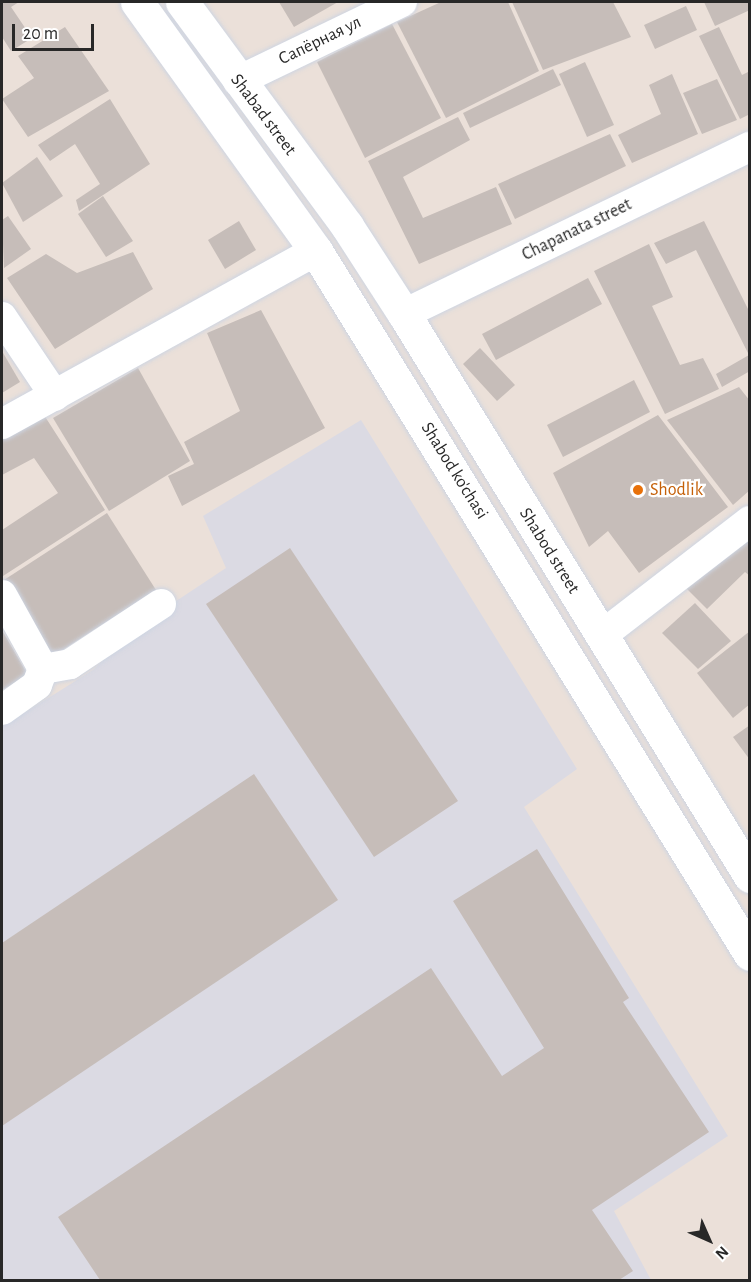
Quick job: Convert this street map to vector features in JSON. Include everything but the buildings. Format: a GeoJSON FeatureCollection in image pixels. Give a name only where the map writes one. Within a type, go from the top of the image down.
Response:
{"type":"FeatureCollection","features":[{"type":"Feature","properties":{"kind":"main road","name":"Shabod ko'chasi"},"geometry":{"type":"LineString","coordinates":[[137,2],[316,251],[750,954]]}},
{"type":"Feature","properties":{"kind":"main road","name":"Shabad street"},"geometry":{"type":"LineString","coordinates":[[182,2],[347,226]]}},
{"type":"Feature","properties":{"kind":"main road","name":"Shabod street"},"geometry":{"type":"LineString","coordinates":[[347,226],[404,314],[750,876]]}},
{"type":"Feature","properties":{"kind":"street","name":"Сапёрная ул"},"geometry":{"type":"LineString","coordinates":[[238,81],[402,2]]}},
{"type":"Feature","properties":{"kind":"street","name":"Chapanata street"},"geometry":{"type":"LineString","coordinates":[[404,314],[750,147]]}},
{"type":"Feature","properties":{"kind":"street"},"geometry":{"type":"LineString","coordinates":[[2,424],[316,251]]}},
{"type":"Feature","properties":{"kind":"street"},"geometry":{"type":"LineString","coordinates":[[2,316],[55,396]]}},
{"type":"Feature","properties":{"kind":"street"},"geometry":{"type":"LineString","coordinates":[[601,636],[750,520]]}},
{"type":"Feature","properties":{"kind":"street"},"geometry":{"type":"LineString","coordinates":[[2,595],[43,669],[37,685],[2,710]]}},
{"type":"Feature","properties":{"kind":"street"},"geometry":{"type":"LineString","coordinates":[[43,669],[70,664],[161,604]]}},
{"type":"Feature","properties":{"kind":"shaded area"},"geometry":{"type":"Polygon","coordinates":[[[361,420],[577,769],[524,807],[728,1136],[614,1211],[651,1280],[2,1280],[2,727],[93,670],[143,623],[226,568],[203,516],[361,420]]]}},
{"type":"Feature","properties":{"kind":"place","name":"Shodlik"},"geometry":{"type":"Point","coordinates":[638,490]}}]}
